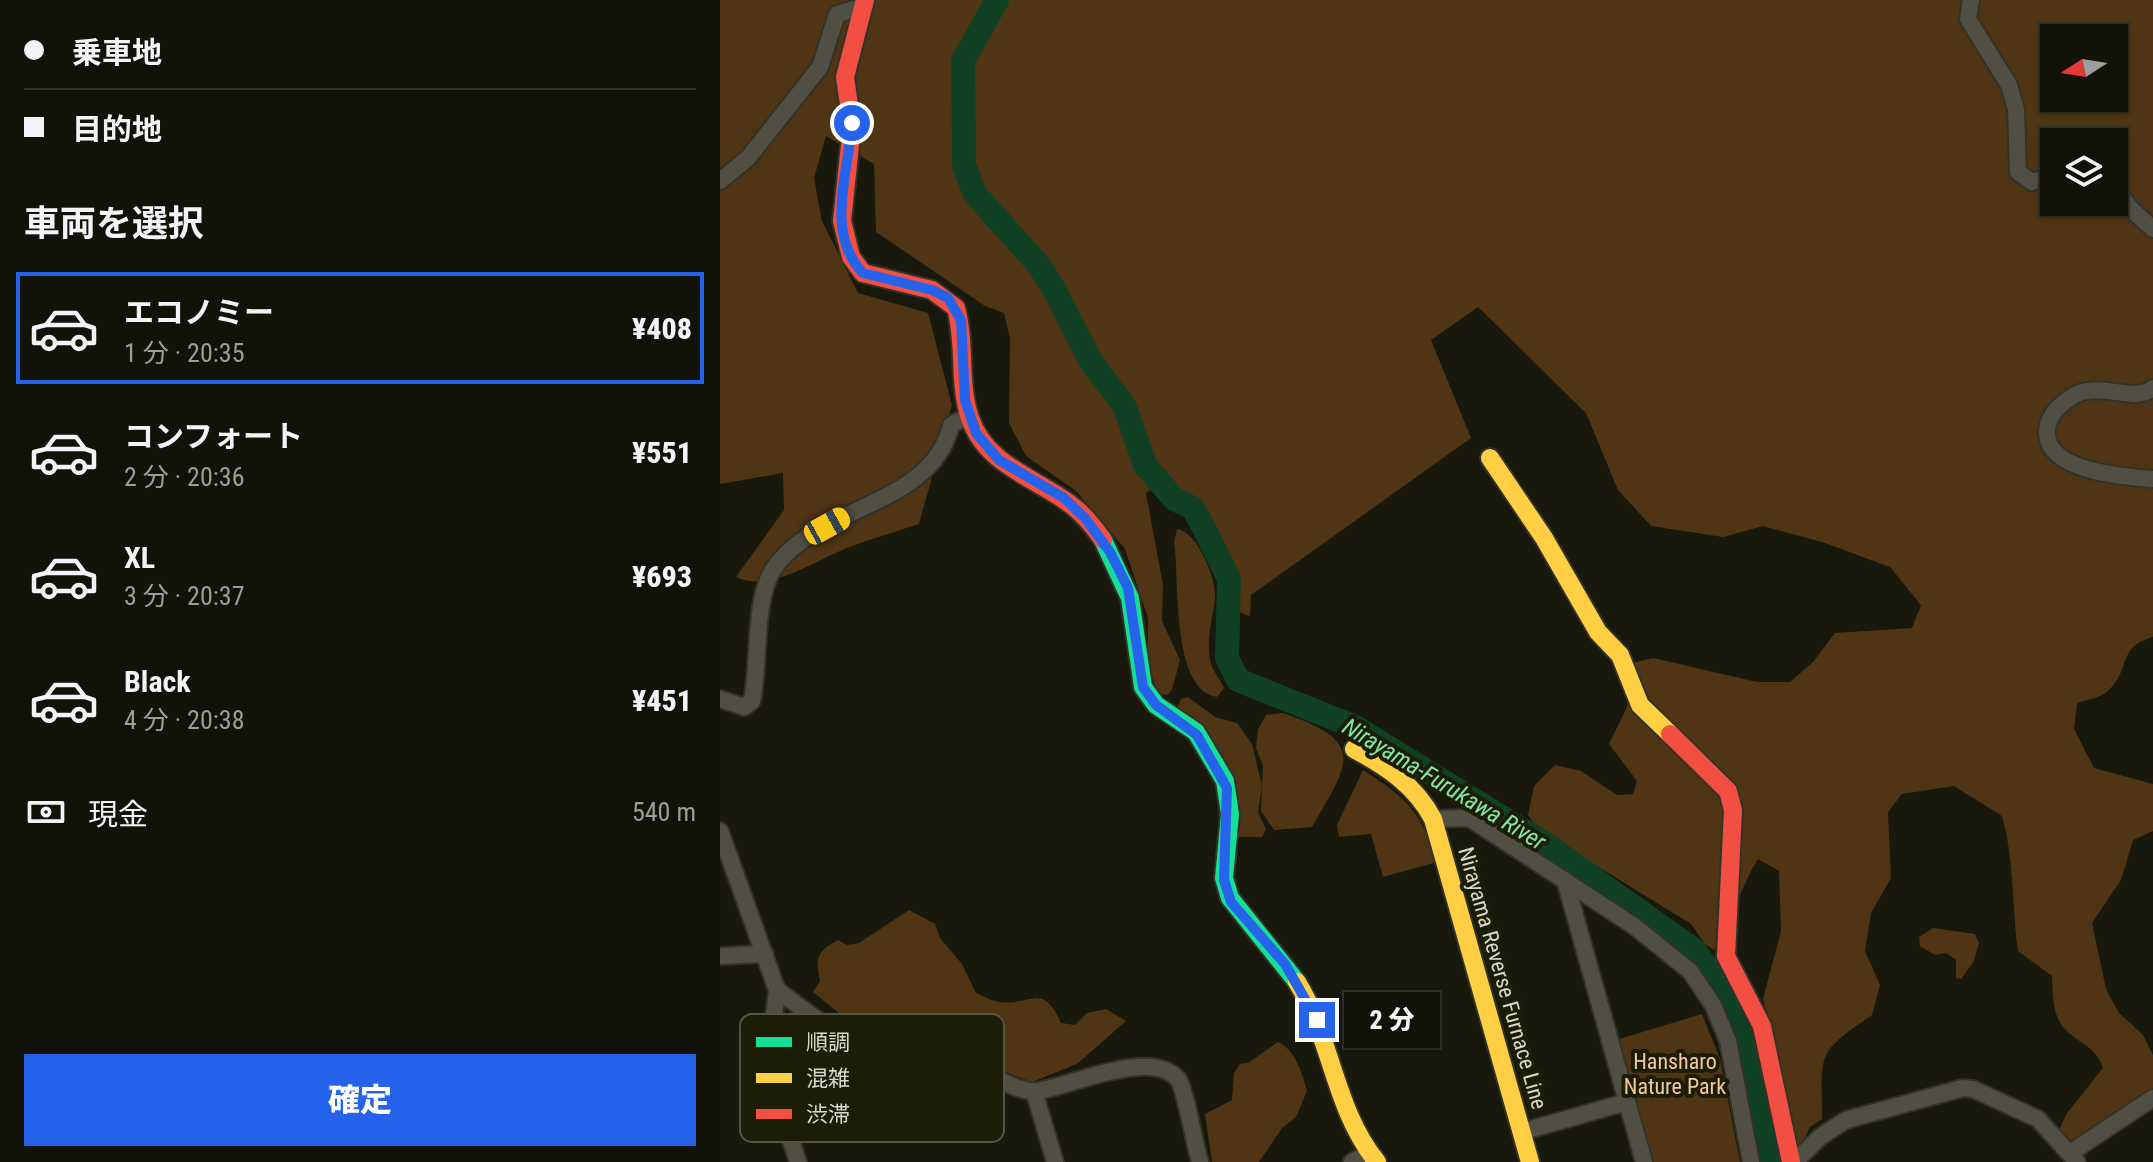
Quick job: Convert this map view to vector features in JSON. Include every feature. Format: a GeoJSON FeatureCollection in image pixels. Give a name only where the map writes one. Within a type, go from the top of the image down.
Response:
{"type":"FeatureCollection","features":[{"type":"Feature","properties":{"kind":"street"},"geometry":{"type":"LineString","coordinates":[[1971,0],[1968,19],[2009,85],[2016,109],[2018,172],[2032,182],[2040,179]]}},
{"type":"Feature","properties":{"kind":"street"},"geometry":{"type":"LineString","coordinates":[[720,181],[748,158],[820,67],[837,14],[865,3]]}},
{"type":"Feature","properties":{"kind":"street"},"geometry":{"type":"LineString","coordinates":[[865,3],[846,75],[852,123],[842,189],[847,250],[863,273],[932,290],[956,308],[963,339],[968,416],[985,446],[999,460],[1064,498],[1085,518],[1120,569],[1132,608],[1143,687],[1156,705],[1197,735],[1227,788],[1224,880],[1228,895],[1270,944],[1302,991],[1323,1035],[1347,1116],[1373,1158],[1352,1162]]}},
{"type":"Feature","properties":{"kind":"street"},"geometry":{"type":"LineString","coordinates":[[2128,205],[2153,229]]}},
{"type":"Feature","properties":{"kind":"street"},"geometry":{"type":"LineString","coordinates":[[2153,388],[2138,395],[2097,388],[2077,394],[2054,413],[2047,431],[2050,448],[2058,456],[2099,472],[2153,479]]}},
{"type":"Feature","properties":{"kind":"street"},"geometry":{"type":"LineString","coordinates":[[720,699],[744,707],[752,701],[764,593],[773,570],[781,560],[827,526],[916,478],[933,464],[946,445],[951,425],[968,416]]}},
{"type":"Feature","properties":{"kind":"street"},"geometry":{"type":"LineString","coordinates":[[1490,458],[1544,538],[1591,621],[1620,655],[1640,705],[1728,791],[1733,810],[1726,956],[1762,1026],[1793,1162],[1820,1137],[1846,1120],[1963,1088],[1973,1089],[2038,1119],[2074,1158],[2153,1098]]}},
{"type":"Feature","properties":{"kind":"street","name":"Nirayama Reverse Furnace Line"},"geometry":{"type":"LineString","coordinates":[[1354,749],[1380,763],[1420,794],[1433,819],[1530,1162]]}},
{"type":"Feature","properties":{"kind":"street"},"geometry":{"type":"LineString","coordinates":[[1433,819],[1469,818],[1656,943],[1702,985],[1728,1041],[1751,1162]]}},
{"type":"Feature","properties":{"kind":"street"},"geometry":{"type":"LineString","coordinates":[[720,831],[777,990],[774,1014]]}},
{"type":"Feature","properties":{"kind":"street"},"geometry":{"type":"LineString","coordinates":[[1565,880],[1644,1162]]}},
{"type":"Feature","properties":{"kind":"street"},"geometry":{"type":"LineString","coordinates":[[720,956],[765,954]]}},
{"type":"Feature","properties":{"kind":"street"},"geometry":{"type":"LineString","coordinates":[[777,990],[809,1014]]}},
{"type":"Feature","properties":{"kind":"street"},"geometry":{"type":"LineString","coordinates":[[1004,1080],[1034,1091],[1110,1071],[1141,1068],[1170,1073],[1181,1084],[1200,1162]]}},
{"type":"Feature","properties":{"kind":"street"},"geometry":{"type":"LineString","coordinates":[[1034,1091],[1055,1162]]}},
{"type":"Feature","properties":{"kind":"street"},"geometry":{"type":"LineString","coordinates":[[1521,1132],[1627,1102]]}},
{"type":"Feature","properties":{"kind":"street"},"geometry":{"type":"LineString","coordinates":[[791,1142],[798,1162]]}},
{"type":"Feature","properties":{"kind":"green space"},"geometry":{"type":"Polygon","coordinates":[[[720,0],[2153,0],[2153,637],[2134,647],[2120,676],[2107,692],[2077,703],[2074,729],[2094,768],[2153,784],[2153,831],[2133,840],[2121,880],[2092,923],[2106,989],[2119,1013],[2143,1035],[2153,1055],[2153,1090],[2076,1145],[2066,1141],[2059,1130],[2067,1113],[2103,1068],[2096,1055],[2059,1021],[2052,976],[2018,951],[2011,865],[2002,816],[1954,786],[1902,794],[1888,812],[1891,878],[1871,913],[1865,951],[1880,985],[1872,1015],[1840,1038],[1826,1056],[1822,1080],[1822,1119],[1810,1127],[1799,1151],[1763,999],[1781,931],[1779,871],[1758,859],[1714,950],[1705,944],[1691,924],[1537,829],[1528,815],[1534,786],[1555,765],[1581,771],[1617,795],[1633,794],[1637,781],[1609,744],[1627,707],[1632,663],[1653,658],[1757,682],[1790,682],[1813,662],[1835,633],[1912,628],[1921,605],[1890,567],[1825,543],[1763,526],[1723,537],[1651,526],[1618,490],[1586,413],[1478,307],[1431,340],[1471,438],[1251,595],[1250,616],[1239,612],[1234,573],[1199,505],[1164,479],[1146,493],[1163,585],[1162,621],[1180,660],[1172,690],[1167,695],[1157,693],[1148,660],[1148,618],[1125,549],[1076,491],[1026,456],[1009,423],[1010,339],[1004,313],[985,306],[876,232],[874,164],[826,136],[814,178],[822,221],[858,293],[928,313],[952,405],[919,524],[847,548],[777,578],[749,581],[736,577],[784,510],[783,473],[720,484],[720,0]]]}},
{"type":"Feature","properties":{"kind":"green space"},"geometry":{"type":"Polygon","coordinates":[[[1177,529],[1185,532],[1199,547],[1215,589],[1209,652],[1212,668],[1224,688],[1217,697],[1202,690],[1191,675],[1184,654],[1174,542],[1177,529]]]}},
{"type":"Feature","properties":{"kind":"green space"},"geometry":{"type":"Polygon","coordinates":[[[1188,697],[1215,717],[1237,723],[1252,744],[1262,786],[1258,812],[1266,829],[1262,837],[1237,837],[1233,820],[1177,707],[1181,699],[1188,697]]]}},
{"type":"Feature","properties":{"kind":"green space"},"geometry":{"type":"Polygon","coordinates":[[[1283,713],[1329,734],[1339,745],[1343,757],[1335,786],[1312,827],[1274,830],[1261,811],[1263,766],[1256,748],[1258,729],[1266,715],[1283,713]]]}},
{"type":"Feature","properties":{"kind":"green space"},"geometry":{"type":"Polygon","coordinates":[[[1363,770],[1391,789],[1410,808],[1425,831],[1437,862],[1383,877],[1371,834],[1339,837],[1337,825],[1363,770]]]}},
{"type":"Feature","properties":{"kind":"green space"},"geometry":{"type":"Polygon","coordinates":[[[909,910],[935,924],[940,938],[962,964],[976,993],[999,1002],[1042,999],[1054,1010],[1061,1023],[1075,1025],[1087,1013],[1106,1009],[1126,1021],[1077,1064],[1032,1082],[1004,1072],[1004,1014],[840,1014],[813,992],[820,981],[819,956],[838,940],[847,945],[859,943],[909,910]]]}},
{"type":"Feature","properties":{"kind":"green space"},"geometry":{"type":"Polygon","coordinates":[[[1933,928],[1975,934],[1979,943],[1974,961],[1961,979],[1956,978],[1956,960],[1946,953],[1935,955],[1920,946],[1919,937],[1933,928]]]}},
{"type":"Feature","properties":{"kind":"green space","name":"Hansharo Nature Park"},"geometry":{"type":"Polygon","coordinates":[[[1702,1014],[1720,1059],[1740,1162],[1651,1162],[1616,1040],[1702,1014]]]}},
{"type":"Feature","properties":{"kind":"green space"},"geometry":{"type":"Polygon","coordinates":[[[1278,1042],[1294,1056],[1307,1091],[1296,1117],[1282,1128],[1259,1162],[1212,1162],[1205,1114],[1232,1100],[1234,1073],[1240,1064],[1248,1063],[1278,1042]]]}},
{"type":"Feature","properties":{"kind":"waterway","name":"Nirayama-Furukawa River"},"geometry":{"type":"LineString","coordinates":[[997,0],[963,61],[964,165],[975,194],[1037,263],[1052,285],[1090,360],[1125,407],[1145,465],[1174,499],[1193,508],[1206,532],[1229,579],[1227,658],[1238,680],[1355,727],[1547,845],[1694,950],[1727,994],[1746,1039],[1769,1162]]}},
{"type":"Feature","properties":{"kind":"traffic: fast"},"geometry":{"type":"LineString","coordinates":[[1103,540],[1130,598],[1143,687],[1156,705],[1196,732],[1225,781],[1230,814],[1224,878],[1230,898],[1297,982]]}},
{"type":"Feature","properties":{"kind":"traffic: slow"},"geometry":{"type":"LineString","coordinates":[[1490,458],[1544,538],[1598,632],[1620,655],[1640,705],[1670,734]]}},
{"type":"Feature","properties":{"kind":"traffic: slow"},"geometry":{"type":"LineString","coordinates":[[1354,749],[1399,778],[1418,796],[1433,819],[1530,1162]]}},
{"type":"Feature","properties":{"kind":"traffic: slow"},"geometry":{"type":"LineString","coordinates":[[1297,982],[1309,1004],[1351,1120],[1377,1162]]}},
{"type":"Feature","properties":{"kind":"traffic: jam"},"geometry":{"type":"LineString","coordinates":[[865,0],[845,77],[852,126],[842,221],[851,257],[863,273],[932,290],[956,308],[966,405],[977,434],[999,459],[1075,508],[1103,540]]}},
{"type":"Feature","properties":{"kind":"traffic: jam"},"geometry":{"type":"LineString","coordinates":[[1670,734],[1728,791],[1733,810],[1726,956],[1762,1026],[1791,1162]]}},
{"type":"Feature","properties":{"kind":"route"},"geometry":{"type":"LineString","coordinates":[[852,123],[842,189],[844,234],[854,264],[863,273],[881,280],[919,286],[948,298],[961,320],[965,400],[976,433],[999,460],[1064,498],[1085,518],[1110,552],[1128,588],[1143,687],[1166,714],[1189,726],[1197,735],[1227,788],[1229,816],[1224,880],[1231,902],[1285,964],[1317,1020]]}}]}
